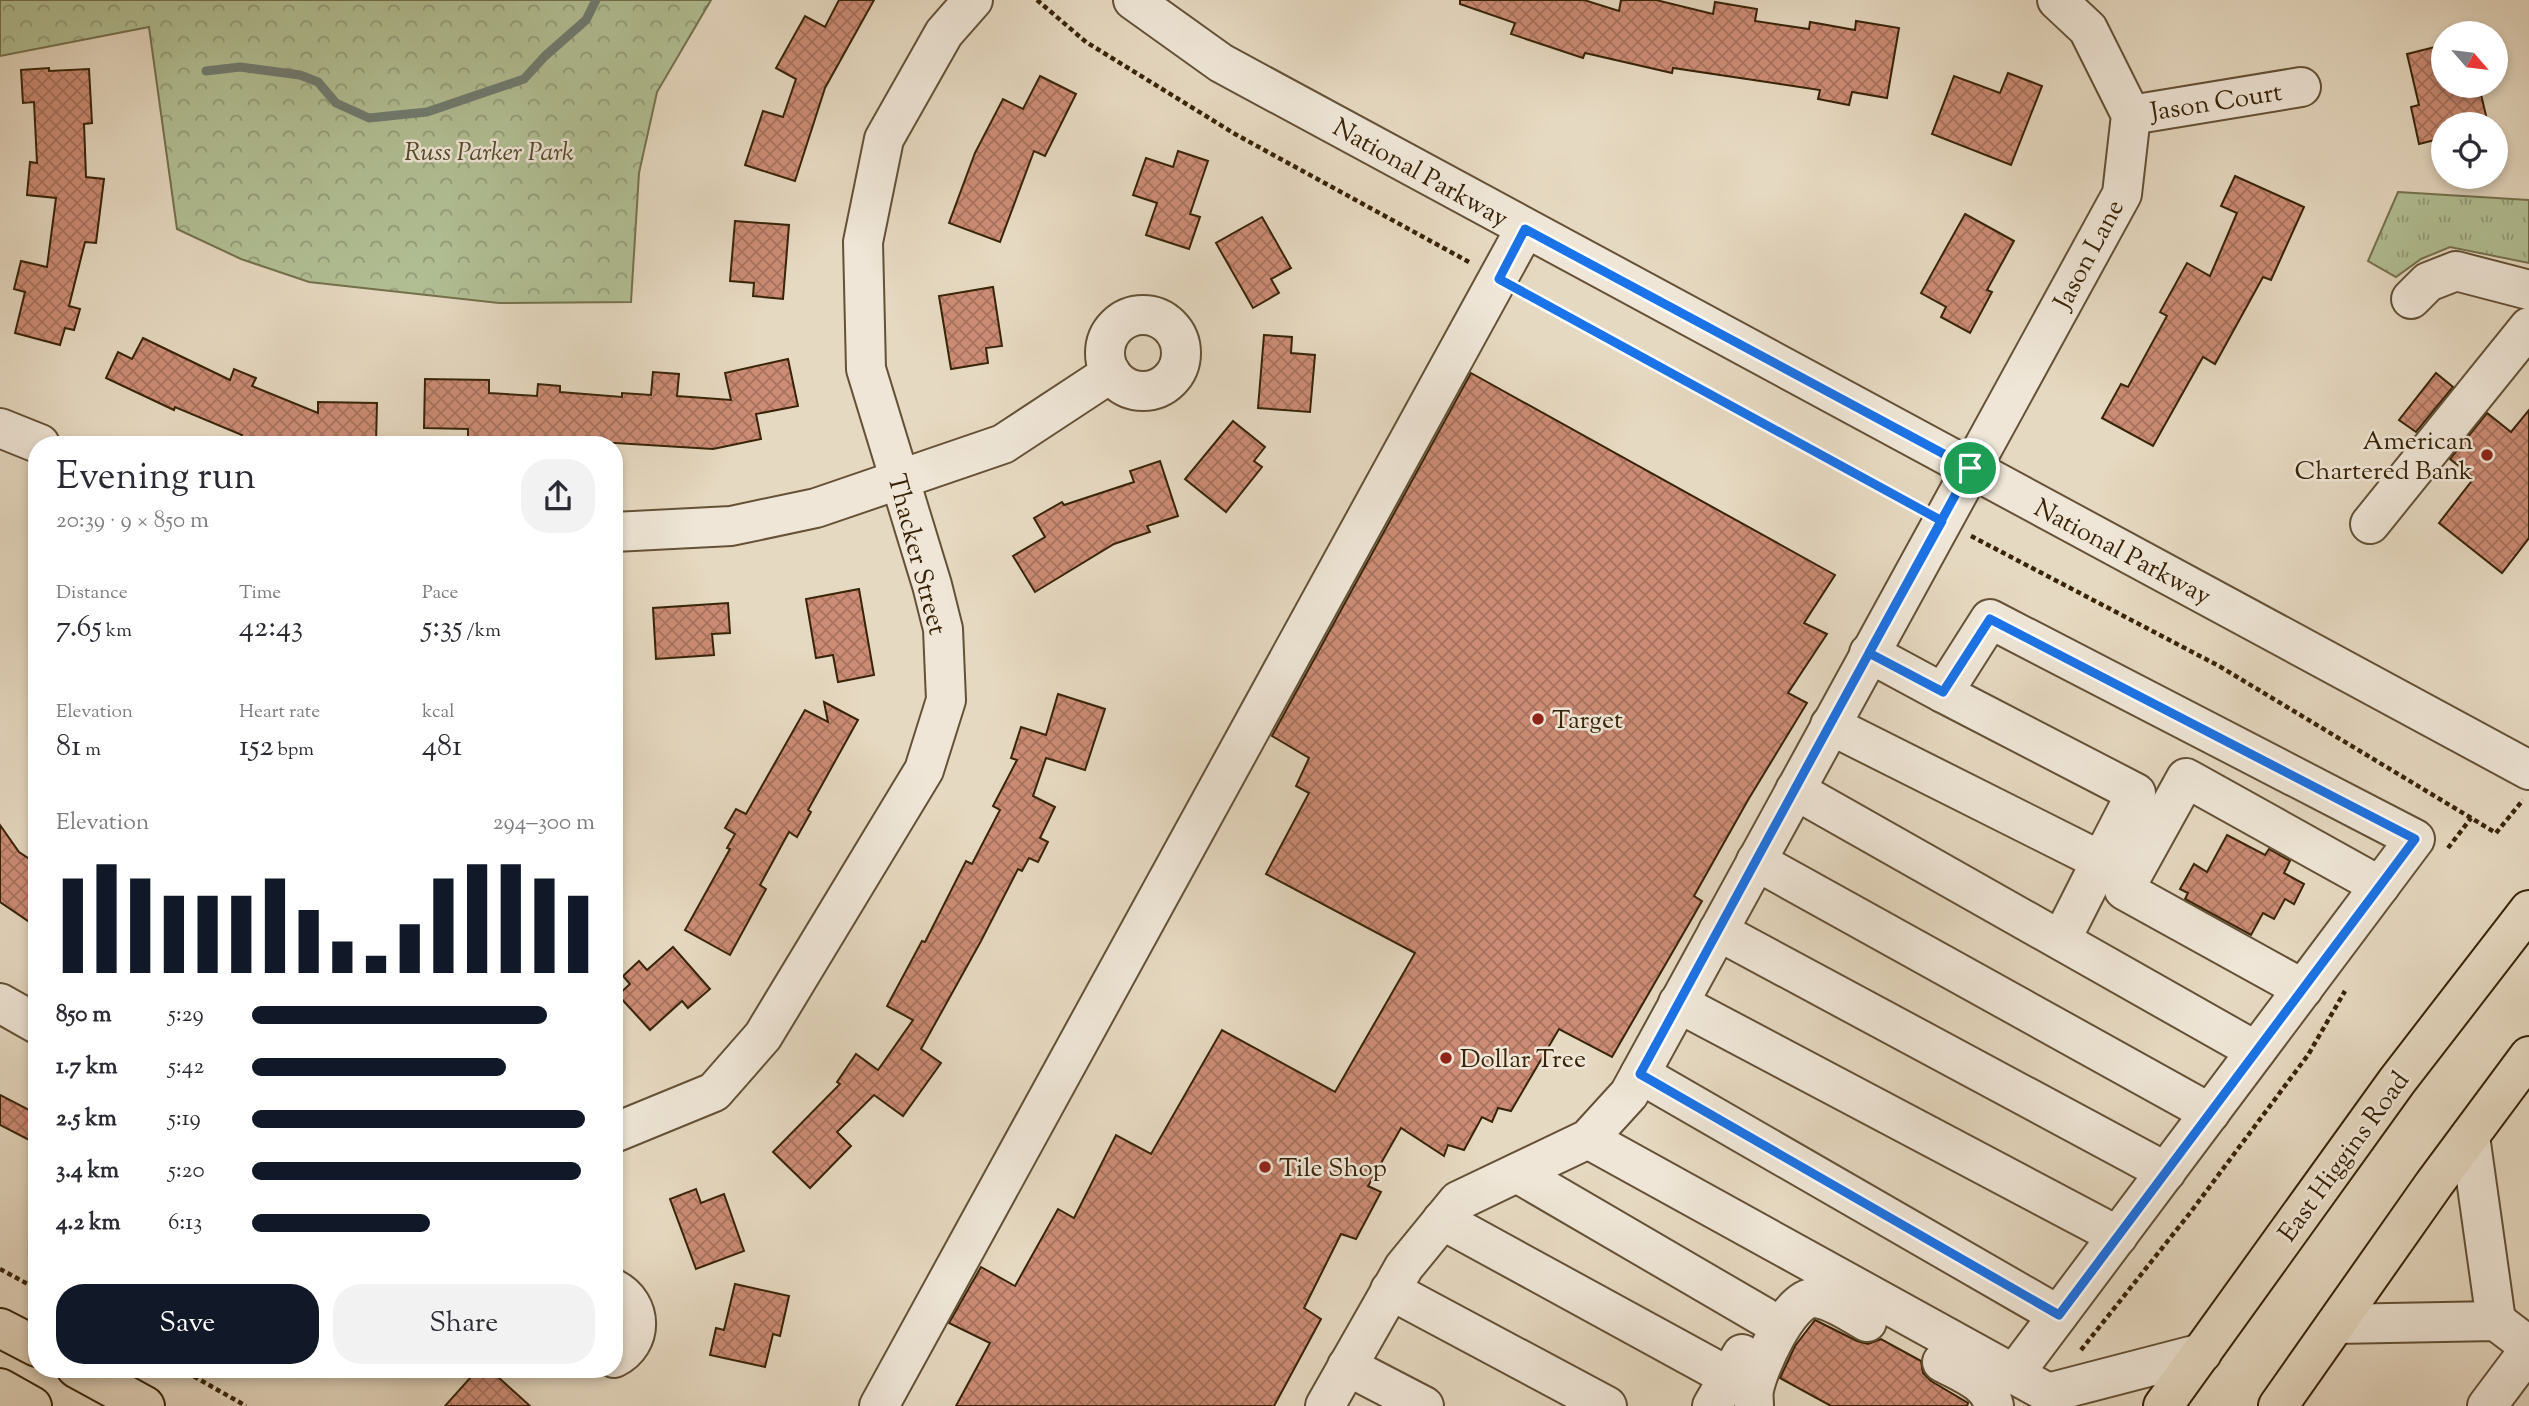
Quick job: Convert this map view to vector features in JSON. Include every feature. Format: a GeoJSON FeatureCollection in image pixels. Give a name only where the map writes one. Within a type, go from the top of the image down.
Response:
{"type":"FeatureCollection","features":[{"type":"Feature","properties":{"kind":"main road","name":"East Higgins Road"},"geometry":{"type":"LineString","coordinates":[[2163,1406],[2397,1080],[2529,910]]}},
{"type":"Feature","properties":{"kind":"main road"},"geometry":{"type":"LineString","coordinates":[[2278,1406],[2529,1056]]}},
{"type":"Feature","properties":{"kind":"main road"},"geometry":{"type":"LineString","coordinates":[[0,1328],[28,1343]]}},
{"type":"Feature","properties":{"kind":"main road"},"geometry":{"type":"LineString","coordinates":[[94,1378],[145,1406]]}},
{"type":"Feature","properties":{"kind":"main road"},"geometry":{"type":"LineString","coordinates":[[0,1388],[32,1406]]}},
{"type":"Feature","properties":{"kind":"street","name":"Thacker Street"},"geometry":{"type":"LineString","coordinates":[[623,1129],[714,1092],[763,1036],[924,770],[946,700],[943,629],[866,369],[863,242],[884,139],[944,33],[973,0]]}},
{"type":"Feature","properties":{"kind":"street","name":"National Parkway"},"geometry":{"type":"LineString","coordinates":[[1133,0],[1221,63],[2529,770]]}},
{"type":"Feature","properties":{"kind":"street"},"geometry":{"type":"LineString","coordinates":[[2057,0],[2088,29],[2131,115]]}},
{"type":"Feature","properties":{"kind":"street","name":"Jason Court"},"geometry":{"type":"LineString","coordinates":[[2131,115],[2301,87]]}},
{"type":"Feature","properties":{"kind":"street","name":"Jason Lane"},"geometry":{"type":"LineString","coordinates":[[1588,1139],[1629,1094],[2122,194],[2131,115]]}},
{"type":"Feature","properties":{"kind":"street"},"geometry":{"type":"LineString","coordinates":[[879,1406],[1525,229]]}},
{"type":"Feature","properties":{"kind":"street"},"geometry":{"type":"LineString","coordinates":[[2411,299],[2428,282],[2456,271],[2529,290]]}},
{"type":"Feature","properties":{"kind":"street"},"geometry":{"type":"LineString","coordinates":[[2370,524],[2529,327]]}},
{"type":"Feature","properties":{"kind":"street"},"geometry":{"type":"LineString","coordinates":[[623,532],[731,526],[816,508],[1003,444],[1111,373]]}},
{"type":"Feature","properties":{"kind":"street"},"geometry":{"type":"LineString","coordinates":[[0,428],[28,439]]}},
{"type":"Feature","properties":{"kind":"street"},"geometry":{"type":"LineString","coordinates":[[1943,692],[1990,619],[2415,839],[2014,1374]]}},
{"type":"Feature","properties":{"kind":"street"},"geometry":{"type":"LineString","coordinates":[[1869,653],[2136,793],[2061,940]]}},
{"type":"Feature","properties":{"kind":"street"},"geometry":{"type":"LineString","coordinates":[[1830,725],[2101,861]]}},
{"type":"Feature","properties":{"kind":"street"},"geometry":{"type":"LineString","coordinates":[[2303,989],[2124,890],[2186,778],[2380,886]]}},
{"type":"Feature","properties":{"kind":"street"},"geometry":{"type":"LineString","coordinates":[[1795,790],[2256,1051]]}},
{"type":"Feature","properties":{"kind":"street"},"geometry":{"type":"LineString","coordinates":[[1756,861],[2210,1113]]}},
{"type":"Feature","properties":{"kind":"street"},"geometry":{"type":"LineString","coordinates":[[1718,931],[2166,1172]]}},
{"type":"Feature","properties":{"kind":"street"},"geometry":{"type":"LineString","coordinates":[[0,1003],[28,1019]]}},
{"type":"Feature","properties":{"kind":"street"},"geometry":{"type":"LineString","coordinates":[[1678,1003],[2118,1236]]}},
{"type":"Feature","properties":{"kind":"street"},"geometry":{"type":"LineString","coordinates":[[1640,1074],[2059,1315]]}},
{"type":"Feature","properties":{"kind":"street"},"geometry":{"type":"LineString","coordinates":[[2470,1136],[2496,1321]]}},
{"type":"Feature","properties":{"kind":"street"},"geometry":{"type":"LineString","coordinates":[[1325,1406],[1404,1267],[1458,1201],[1588,1139],[2014,1374],[2051,1399],[2202,1353]]}},
{"type":"Feature","properties":{"kind":"street"},"geometry":{"type":"LineString","coordinates":[[1517,1173],[1764,1317]]}},
{"type":"Feature","properties":{"kind":"street"},"geometry":{"type":"LineString","coordinates":[[1442,1220],[1721,1392],[1800,1256]]}},
{"type":"Feature","properties":{"kind":"street"},"geometry":{"type":"LineString","coordinates":[[1390,1290],[1606,1406]]}},
{"type":"Feature","properties":{"kind":"street"},"geometry":{"type":"LineString","coordinates":[[623,1295],[635,1310],[637,1323],[635,1336],[623,1352]]}},
{"type":"Feature","properties":{"kind":"street"},"geometry":{"type":"LineString","coordinates":[[1754,1406],[1754,1390],[1759,1375],[1779,1331],[1802,1300],[1812,1298],[1824,1299],[1975,1380],[1987,1390],[1994,1406]]}},
{"type":"Feature","properties":{"kind":"street"},"geometry":{"type":"LineString","coordinates":[[2336,1324],[2496,1321],[2529,1348],[2487,1406]]}},
{"type":"Feature","properties":{"kind":"street"},"geometry":{"type":"LineString","coordinates":[[1347,1366],[1424,1406]]}},
{"type":"Feature","properties":{"kind":"path"},"geometry":{"type":"LineString","coordinates":[[1037,0],[1086,42],[1235,134],[1942,521],[2219,666],[2496,833],[2529,793]]}},
{"type":"Feature","properties":{"kind":"path"},"geometry":{"type":"LineString","coordinates":[[2446,850],[2471,818]]}},
{"type":"Feature","properties":{"kind":"path"},"geometry":{"type":"LineString","coordinates":[[2051,1399],[2308,1055],[2347,989]]}},
{"type":"Feature","properties":{"kind":"path"},"geometry":{"type":"LineString","coordinates":[[0,1269],[28,1284]]}},
{"type":"Feature","properties":{"kind":"path"},"geometry":{"type":"LineString","coordinates":[[197,1378],[246,1406]]}},
{"type":"Feature","properties":{"kind":"green space","name":"Russ Parker Park"},"geometry":{"type":"Polygon","coordinates":[[[0,0],[711,0],[657,92],[639,173],[631,302],[499,303],[309,282],[241,259],[177,229],[149,27],[0,56],[0,0]]]}},
{"type":"Feature","properties":{"kind":"green space"},"geometry":{"type":"Polygon","coordinates":[[[2398,192],[2529,200],[2529,263],[2450,247],[2421,259],[2396,277],[2368,261],[2398,192]]]}},
{"type":"Feature","properties":{"kind":"building"},"geometry":{"type":"Polygon","coordinates":[[[839,0],[874,0],[825,88],[795,181],[745,165],[763,111],[783,117],[796,79],[776,68],[805,16],[825,27],[839,0]]]}},
{"type":"Feature","properties":{"kind":"building"},"geometry":{"type":"Polygon","coordinates":[[[1460,0],[1584,0],[1619,11],[1621,0],[1656,0],[1713,14],[1715,2],[1757,9],[1755,21],[1809,29],[1810,22],[1855,30],[1856,21],[1899,28],[1887,98],[1852,92],[1849,105],[1818,99],[1820,90],[1673,68],[1672,73],[1585,53],[1583,58],[1511,34],[1515,23],[1460,4],[1460,0]]]}},
{"type":"Feature","properties":{"kind":"building"},"geometry":{"type":"Polygon","coordinates":[[[2431,48],[2431,98],[2482,98],[2485,112],[2431,112],[2431,141],[2419,144],[2411,107],[2419,105],[2407,54],[2431,48]]]}},
{"type":"Feature","properties":{"kind":"building"},"geometry":{"type":"Polygon","coordinates":[[[49,68],[49,71],[89,69],[92,123],[84,124],[86,177],[104,179],[96,243],[85,242],[69,306],[80,309],[74,330],[65,328],[60,345],[15,333],[25,292],[14,289],[21,261],[47,267],[56,198],[27,195],[30,162],[37,163],[34,102],[23,103],[21,70],[49,68]]]}},
{"type":"Feature","properties":{"kind":"building"},"geometry":{"type":"Polygon","coordinates":[[[2008,73],[2042,86],[2011,165],[1932,134],[1954,76],[2000,93],[2008,73]]]}},
{"type":"Feature","properties":{"kind":"building"},"geometry":{"type":"Polygon","coordinates":[[[1040,76],[1076,94],[1045,156],[1034,151],[1000,242],[949,223],[975,153],[1003,99],[1023,109],[1040,76]]]}},
{"type":"Feature","properties":{"kind":"building"},"geometry":{"type":"Polygon","coordinates":[[[1178,151],[1208,161],[1190,214],[1200,217],[1189,249],[1146,235],[1157,203],[1133,195],[1146,158],[1173,167],[1178,151]]]}},
{"type":"Feature","properties":{"kind":"building"},"geometry":{"type":"Polygon","coordinates":[[[2235,176],[2304,207],[2271,280],[2263,277],[2215,364],[2203,357],[2153,446],[2102,418],[2121,384],[2128,387],[2167,316],[2160,312],[2187,263],[2210,276],[2237,213],[2221,206],[2235,176]]]}},
{"type":"Feature","properties":{"kind":"building"},"geometry":{"type":"Polygon","coordinates":[[[1965,214],[2014,241],[1987,290],[1992,292],[1970,333],[1941,317],[1946,307],[1921,293],[1965,214]]]}},
{"type":"Feature","properties":{"kind":"building"},"geometry":{"type":"Polygon","coordinates":[[[1262,217],[1291,268],[1271,279],[1279,293],[1253,308],[1216,243],[1262,217]]]}},
{"type":"Feature","properties":{"kind":"building"},"geometry":{"type":"Polygon","coordinates":[[[735,221],[789,225],[783,299],[753,296],[754,283],[730,281],[735,221]]]}},
{"type":"Feature","properties":{"kind":"building"},"geometry":{"type":"Polygon","coordinates":[[[993,287],[1002,346],[986,348],[988,363],[951,369],[939,296],[993,287]]]}},
{"type":"Feature","properties":{"kind":"building"},"geometry":{"type":"Polygon","coordinates":[[[1264,335],[1292,337],[1291,353],[1315,355],[1310,412],[1258,408],[1264,335]]]}},
{"type":"Feature","properties":{"kind":"building"},"geometry":{"type":"Polygon","coordinates":[[[143,338],[230,380],[234,369],[256,378],[252,386],[318,413],[318,402],[377,403],[376,436],[241,436],[175,407],[174,410],[106,378],[118,352],[132,359],[143,338]]]}},
{"type":"Feature","properties":{"kind":"building"},"geometry":{"type":"Polygon","coordinates":[[[788,359],[798,406],[756,414],[761,439],[713,449],[623,443],[623,436],[468,436],[468,429],[424,428],[425,379],[489,380],[489,393],[537,396],[538,384],[560,386],[560,392],[622,397],[622,393],[651,395],[653,372],[679,374],[677,396],[731,400],[725,373],[788,359]]]}},
{"type":"Feature","properties":{"kind":"building","name":"Target"},"geometry":{"type":"Polygon","coordinates":[[[1471,373],[1835,575],[1804,623],[1827,634],[1788,693],[1807,703],[1694,896],[1702,901],[1612,1057],[1559,1029],[1511,1111],[1498,1108],[1492,1122],[1482,1117],[1464,1150],[1448,1145],[1444,1156],[1401,1128],[1368,1186],[1381,1192],[1356,1239],[1341,1234],[1304,1308],[1321,1319],[1274,1406],[956,1406],[990,1343],[949,1323],[981,1267],[1015,1286],[1058,1209],[1074,1218],[1116,1135],[1151,1154],[1222,1030],[1335,1092],[1415,953],[1266,874],[1309,793],[1296,786],[1309,758],[1272,736],[1471,373]]]}},
{"type":"Feature","properties":{"kind":"building"},"geometry":{"type":"Polygon","coordinates":[[[2436,373],[2453,387],[2416,432],[2399,420],[2436,373]]]}},
{"type":"Feature","properties":{"kind":"building","name":"American Chartered Bank"},"geometry":{"type":"Polygon","coordinates":[[[2529,410],[2529,538],[2502,573],[2439,523],[2474,478],[2450,459],[2487,413],[2511,432],[2529,410]]]}},
{"type":"Feature","properties":{"kind":"building"},"geometry":{"type":"Polygon","coordinates":[[[1233,421],[1265,447],[1254,461],[1262,467],[1226,512],[1185,479],[1233,421]]]}},
{"type":"Feature","properties":{"kind":"building"},"geometry":{"type":"Polygon","coordinates":[[[1160,461],[1178,516],[1147,526],[1150,532],[1114,544],[1035,592],[1013,556],[1045,537],[1034,518],[1062,502],[1064,505],[1134,482],[1130,471],[1160,461]]]}},
{"type":"Feature","properties":{"kind":"building"},"geometry":{"type":"Polygon","coordinates":[[[859,589],[874,675],[838,682],[833,655],[816,658],[806,599],[859,589]]]}},
{"type":"Feature","properties":{"kind":"building"},"geometry":{"type":"Polygon","coordinates":[[[728,603],[730,633],[712,634],[714,655],[656,659],[653,608],[728,603]]]}},
{"type":"Feature","properties":{"kind":"building"},"geometry":{"type":"Polygon","coordinates":[[[1058,694],[1105,709],[1085,770],[1046,758],[1033,796],[1055,807],[1040,838],[1048,842],[1038,862],[1029,858],[1022,871],[1018,869],[921,1049],[941,1063],[903,1116],[874,1095],[837,1132],[851,1146],[810,1188],[773,1152],[840,1084],[837,1082],[856,1054],[878,1070],[913,1020],[887,1006],[922,941],[925,942],[966,861],[972,864],[1000,810],[993,806],[1017,760],[1011,758],[1021,727],[1046,735],[1058,694]]]}},
{"type":"Feature","properties":{"kind":"building"},"geometry":{"type":"Polygon","coordinates":[[[824,702],[858,720],[808,810],[811,812],[797,837],[789,832],[760,885],[766,889],[730,955],[685,930],[730,849],[727,848],[735,834],[725,828],[736,809],[746,814],[805,710],[828,722],[824,702]]]}},
{"type":"Feature","properties":{"kind":"building"},"geometry":{"type":"Polygon","coordinates":[[[0,825],[19,852],[28,858],[28,921],[0,902],[0,825]]]}},
{"type":"Feature","properties":{"kind":"building"},"geometry":{"type":"Polygon","coordinates":[[[2227,835],[2265,855],[2269,849],[2290,861],[2284,873],[2304,884],[2294,904],[2285,899],[2274,919],[2263,913],[2251,935],[2185,899],[2188,893],[2180,889],[2194,864],[2207,872],[2227,835]]]}},
{"type":"Feature","properties":{"kind":"building"},"geometry":{"type":"Polygon","coordinates":[[[673,947],[710,989],[688,1008],[682,1001],[650,1030],[623,1000],[623,990],[630,984],[623,976],[639,961],[647,970],[673,947]]]}},
{"type":"Feature","properties":{"kind":"building"},"geometry":{"type":"Polygon","coordinates":[[[0,1095],[28,1109],[28,1139],[0,1125],[0,1095]]]}},
{"type":"Feature","properties":{"kind":"building"},"geometry":{"type":"Polygon","coordinates":[[[696,1189],[701,1203],[724,1194],[744,1251],[696,1269],[670,1199],[696,1189]]]}},
{"type":"Feature","properties":{"kind":"building"},"geometry":{"type":"Polygon","coordinates":[[[735,1284],[789,1296],[780,1336],[773,1334],[765,1367],[710,1355],[716,1328],[724,1330],[735,1284]]]}},
{"type":"Feature","properties":{"kind":"building"},"geometry":{"type":"Polygon","coordinates":[[[1815,1320],[1857,1341],[1868,1344],[1881,1339],[1921,1361],[1923,1373],[1931,1381],[1968,1403],[1967,1406],[1831,1406],[1780,1378],[1795,1346],[1815,1320]]]}},
{"type":"Feature","properties":{"kind":"building"},"geometry":{"type":"Polygon","coordinates":[[[470,1378],[499,1378],[530,1406],[445,1406],[470,1378]]]}},
{"type":"Feature","properties":{"kind":"waterway"},"geometry":{"type":"LineString","coordinates":[[206,71],[240,67],[300,75],[318,82],[336,103],[369,118],[427,112],[524,79],[545,56],[586,20],[596,0]]}},
{"type":"Feature","properties":{"kind":"place","name":"American Chartered Bank"},"geometry":{"type":"Point","coordinates":[2487,455]}},
{"type":"Feature","properties":{"kind":"place","name":"Target"},"geometry":{"type":"Point","coordinates":[1538,719]}},
{"type":"Feature","properties":{"kind":"place","name":"Dollar Tree"},"geometry":{"type":"Point","coordinates":[1446,1058]}},
{"type":"Feature","properties":{"kind":"place","name":"Tile Shop"},"geometry":{"type":"Point","coordinates":[1265,1167]}},
{"type":"Feature","properties":{"kind":"route"},"geometry":{"type":"LineString","coordinates":[[1970,468],[1525,229],[1499,279],[1942,521],[1914,572],[1869,653],[1640,1074],[2059,1315],[2415,839],[1990,619],[1943,692],[1869,653],[1942,521],[1970,468]]}}]}
